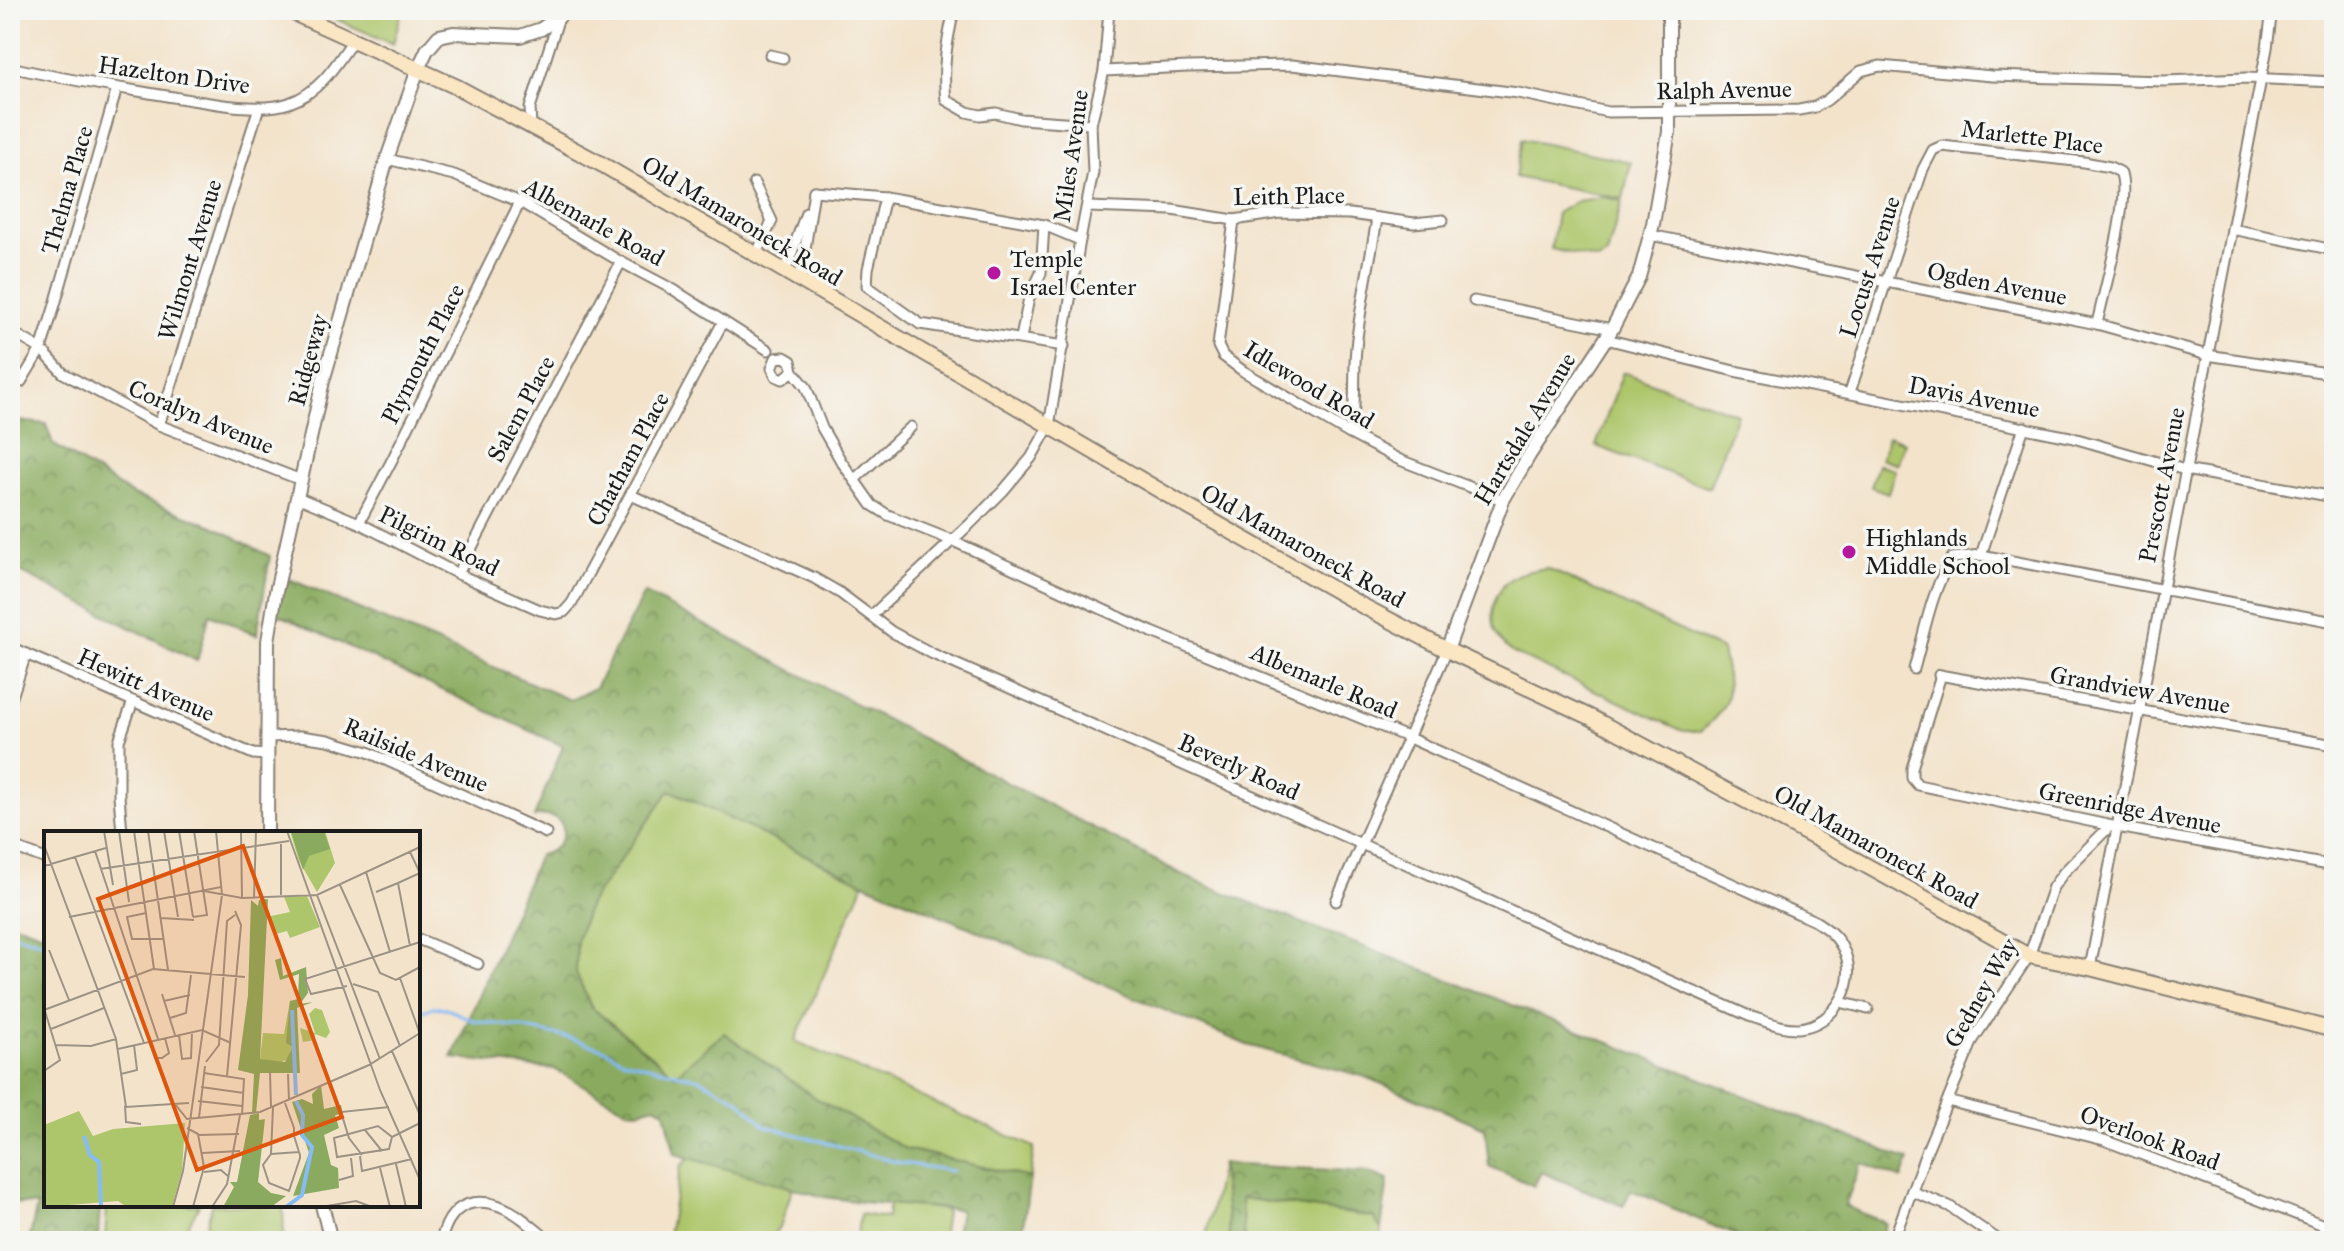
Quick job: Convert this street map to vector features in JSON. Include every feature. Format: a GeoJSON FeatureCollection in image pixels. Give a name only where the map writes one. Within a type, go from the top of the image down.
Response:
{"type":"FeatureCollection","features":[{"type":"Feature","properties":{"kind":"main road","name":"Old Mamaroneck Road"},"geometry":{"type":"LineString","coordinates":[[287,10],[457,87],[603,165],[1361,605],[1447,650],[1590,717],[2029,956],[2090,968],[2334,1030]]}},
{"type":"Feature","properties":{"kind":"street"},"geometry":{"type":"LineString","coordinates":[[954,10],[945,47],[943,78],[946,100],[967,112],[980,115],[996,113],[1021,119],[1091,124]]}},
{"type":"Feature","properties":{"kind":"street","name":"Miles Avenue"},"geometry":{"type":"LineString","coordinates":[[871,616],[970,524],[1031,458],[1049,426],[1088,207],[1093,172],[1091,124],[1104,71],[1109,10]]}},
{"type":"Feature","properties":{"kind":"street","name":"Hartsdale Avenue"},"geometry":{"type":"LineString","coordinates":[[1336,901],[1447,650],[1503,500],[1609,334],[1639,277],[1669,132],[1669,10]]}},
{"type":"Feature","properties":{"kind":"street","name":"Prescott Avenue"},"geometry":{"type":"LineString","coordinates":[[2090,968],[2113,827],[2140,711],[2272,10]]}},
{"type":"Feature","properties":{"kind":"street"},"geometry":{"type":"LineString","coordinates":[[531,126],[530,108],[560,14]]}},
{"type":"Feature","properties":{"kind":"street","name":"Ridgeway"},"geometry":{"type":"LineString","coordinates":[[267,831],[268,641],[276,592],[323,381],[387,159],[418,69],[427,50],[439,36],[453,33],[520,36],[541,29],[560,14]]}},
{"type":"Feature","properties":{"kind":"street","name":"Hazelton Drive"},"geometry":{"type":"LineString","coordinates":[[10,67],[210,103],[259,107],[290,103],[311,91],[336,66],[353,40]]}},
{"type":"Feature","properties":{"kind":"street"},"geometry":{"type":"LineString","coordinates":[[770,55],[783,58]]}},
{"type":"Feature","properties":{"kind":"street","name":"Ralph Avenue"},"geometry":{"type":"LineString","coordinates":[[1104,71],[1292,65],[1518,93],[1608,112],[1807,109],[1827,100],[1861,71],[1880,66],[2007,76],[2334,82]]}},
{"type":"Feature","properties":{"kind":"street","name":"Thelma Place"},"geometry":{"type":"LineString","coordinates":[[21,382],[41,349],[117,88]]}},
{"type":"Feature","properties":{"kind":"street","name":"Wilmont Avenue"},"geometry":{"type":"LineString","coordinates":[[159,425],[259,107]]}},
{"type":"Feature","properties":{"kind":"street","name":"Marlette Place"},"geometry":{"type":"LineString","coordinates":[[1930,155],[1942,146],[2084,162],[2120,172],[2124,186],[2122,207],[2097,324]]}},
{"type":"Feature","properties":{"kind":"street","name":"Locust Avenue"},"geometry":{"type":"LineString","coordinates":[[1850,392],[1930,155]]}},
{"type":"Feature","properties":{"kind":"street","name":"Albemarle Road"},"geometry":{"type":"LineString","coordinates":[[387,159],[454,175],[520,202],[674,290],[768,350]]}},
{"type":"Feature","properties":{"kind":"street"},"geometry":{"type":"LineString","coordinates":[[754,183],[772,221],[756,255]]}},
{"type":"Feature","properties":{"kind":"street"},"geometry":{"type":"LineString","coordinates":[[814,191],[885,197],[1044,225],[1080,240]]}},
{"type":"Feature","properties":{"kind":"street"},"geometry":{"type":"LineString","coordinates":[[785,272],[814,191]]}},
{"type":"Feature","properties":{"kind":"street"},"geometry":{"type":"LineString","coordinates":[[800,281],[814,191]]}},
{"type":"Feature","properties":{"kind":"street"},"geometry":{"type":"LineString","coordinates":[[885,197],[867,286],[920,324],[1064,346]]}},
{"type":"Feature","properties":{"kind":"street","name":"Plymouth Place"},"geometry":{"type":"LineString","coordinates":[[359,523],[520,202]]}},
{"type":"Feature","properties":{"kind":"street","name":"Leith Place"},"geometry":{"type":"LineString","coordinates":[[1088,207],[1172,210],[1234,220],[1280,213],[1350,214],[1414,223],[1443,220]]}},
{"type":"Feature","properties":{"kind":"street"},"geometry":{"type":"LineString","coordinates":[[1350,434],[1354,418],[1360,318],[1377,219]]}},
{"type":"Feature","properties":{"kind":"street","name":"Idlewood Road"},"geometry":{"type":"LineString","coordinates":[[1234,220],[1218,346],[1223,356],[1271,389],[1400,460],[1503,500]]}},
{"type":"Feature","properties":{"kind":"street"},"geometry":{"type":"LineString","coordinates":[[1021,338],[1029,298],[1041,273],[1044,225]]}},
{"type":"Feature","properties":{"kind":"street"},"geometry":{"type":"LineString","coordinates":[[2232,229],[2334,250]]}},
{"type":"Feature","properties":{"kind":"street","name":"Ogden Avenue"},"geometry":{"type":"LineString","coordinates":[[1650,235],[2097,324],[2207,355],[2334,374]]}},
{"type":"Feature","properties":{"kind":"street","name":"Salem Place"},"geometry":{"type":"LineString","coordinates":[[458,574],[621,262]]}},
{"type":"Feature","properties":{"kind":"street","name":"Davis Avenue"},"geometry":{"type":"LineString","coordinates":[[1474,301],[1609,334],[1734,371],[2024,427],[2185,470],[2334,497]]}},
{"type":"Feature","properties":{"kind":"street","name":"Chatham Place"},"geometry":{"type":"LineString","coordinates":[[564,612],[572,603],[723,322]]}},
{"type":"Feature","properties":{"kind":"street","name":"Coralyn Avenue"},"geometry":{"type":"LineString","coordinates":[[10,331],[41,349],[63,373],[159,425],[301,480]]}},
{"type":"Feature","properties":{"kind":"street","name":"Albemarle Road"},"geometry":{"type":"LineString","coordinates":[[793,371],[806,387],[822,428],[854,480],[872,505],[888,515],[951,540],[1152,632],[1407,737],[1815,921],[1832,933],[1844,948],[1848,982],[1840,1002]]}},
{"type":"Feature","properties":{"kind":"street"},"geometry":{"type":"LineString","coordinates":[[854,480],[911,427]]}},
{"type":"Feature","properties":{"kind":"street"},"geometry":{"type":"LineString","coordinates":[[1981,555],[2024,427]]}},
{"type":"Feature","properties":{"kind":"street","name":"Beverly Road"},"geometry":{"type":"LineString","coordinates":[[631,495],[814,578],[840,593],[892,632],[933,654],[1749,1016],[1798,1028],[1816,1024],[1840,1002]]}},
{"type":"Feature","properties":{"kind":"street","name":"Pilgrim Road"},"geometry":{"type":"LineString","coordinates":[[297,497],[359,523],[458,574],[540,610],[556,614],[564,612]]}},
{"type":"Feature","properties":{"kind":"street"},"geometry":{"type":"LineString","coordinates":[[1914,669],[1929,614],[1946,566],[1952,558],[1981,555],[2334,622]]}},
{"type":"Feature","properties":{"kind":"street","name":"Hewitt Avenue"},"geometry":{"type":"LineString","coordinates":[[10,647],[253,754],[266,755]]}},
{"type":"Feature","properties":{"kind":"street"},"geometry":{"type":"LineString","coordinates":[[10,703],[26,654]]}},
{"type":"Feature","properties":{"kind":"street","name":"Grandview Avenue"},"geometry":{"type":"LineString","coordinates":[[1920,786],[1912,778],[1912,768],[1940,675],[2334,745]]}},
{"type":"Feature","properties":{"kind":"street"},"geometry":{"type":"LineString","coordinates":[[122,831],[119,741],[133,701]]}},
{"type":"Feature","properties":{"kind":"street","name":"Railside Avenue"},"geometry":{"type":"LineString","coordinates":[[266,737],[300,736],[328,740],[368,752],[546,833]]}},
{"type":"Feature","properties":{"kind":"street","name":"Greenridge Avenue"},"geometry":{"type":"LineString","coordinates":[[1920,786],[2113,827],[2334,866]]}},
{"type":"Feature","properties":{"kind":"street","name":"Gedney Way"},"geometry":{"type":"LineString","coordinates":[[1893,1241],[1973,1040],[2029,956],[2053,887],[2064,872],[2113,827]]}},
{"type":"Feature","properties":{"kind":"street"},"geometry":{"type":"LineString","coordinates":[[10,846],[44,858]]}},
{"type":"Feature","properties":{"kind":"street"},"geometry":{"type":"LineString","coordinates":[[420,940],[478,964]]}},
{"type":"Feature","properties":{"kind":"street"},"geometry":{"type":"LineString","coordinates":[[1840,1002],[1868,1009]]}},
{"type":"Feature","properties":{"kind":"street","name":"Overlook Road"},"geometry":{"type":"LineString","coordinates":[[1947,1101],[2104,1140],[2334,1229]]}},
{"type":"Feature","properties":{"kind":"street"},"geometry":{"type":"LineString","coordinates":[[1913,1192],[1957,1210],[2000,1241]]}},
{"type":"Feature","properties":{"kind":"street"},"geometry":{"type":"LineString","coordinates":[[441,1241],[456,1209],[481,1201],[509,1209],[548,1241]]}},
{"type":"Feature","properties":{"kind":"street"},"geometry":{"type":"LineString","coordinates":[[322,1207],[331,1241]]}},
{"type":"Feature","properties":{"kind":"green space"},"geometry":{"type":"Polygon","coordinates":[[[315,10],[402,10],[393,44],[315,10]]]}},
{"type":"Feature","properties":{"kind":"green space"},"geometry":{"type":"Polygon","coordinates":[[[1522,139],[1631,162],[1623,199],[1515,177],[1522,139]]]}},
{"type":"Feature","properties":{"kind":"green space"},"geometry":{"type":"Polygon","coordinates":[[[1604,197],[1622,201],[1607,255],[1598,260],[1551,249],[1557,213],[1577,201],[1604,197]]]}},
{"type":"Feature","properties":{"kind":"green space"},"geometry":{"type":"Polygon","coordinates":[[[1623,372],[1737,414],[1709,488],[1596,446],[1623,372]]]}},
{"type":"Feature","properties":{"kind":"green space"},"geometry":{"type":"Polygon","coordinates":[[[10,416],[18,421],[46,424],[53,444],[133,495],[213,526],[270,556],[257,635],[210,614],[197,661],[10,567],[10,416]]]}},
{"type":"Feature","properties":{"kind":"green space"},"geometry":{"type":"Polygon","coordinates":[[[1888,436],[1905,442],[1897,464],[1881,459],[1888,436]]]}},
{"type":"Feature","properties":{"kind":"green space"},"geometry":{"type":"Polygon","coordinates":[[[1878,464],[1895,470],[1888,493],[1871,487],[1878,464]]]}},
{"type":"Feature","properties":{"kind":"green space"},"geometry":{"type":"Polygon","coordinates":[[[1547,568],[1722,650],[1728,686],[1720,712],[1701,731],[1683,731],[1513,653],[1495,631],[1492,613],[1497,596],[1515,576],[1547,568]]]}},
{"type":"Feature","properties":{"kind":"green space"},"geometry":{"type":"Polygon","coordinates":[[[280,575],[570,700],[595,688],[644,593],[1193,880],[1909,1160],[1902,1179],[1861,1163],[1845,1206],[1886,1223],[1881,1241],[1748,1241],[1631,1190],[1623,1206],[1541,1172],[1534,1186],[1489,1166],[1485,1128],[1366,1077],[1247,1045],[864,883],[670,790],[589,904],[577,939],[576,973],[591,1007],[675,1075],[724,1033],[817,1099],[906,1149],[1030,1178],[1021,1241],[955,1241],[960,1210],[824,1197],[675,1154],[665,1111],[655,1106],[638,1111],[627,1110],[554,1069],[452,1058],[539,855],[555,848],[563,835],[561,822],[555,818],[534,817],[563,746],[273,612],[280,575]]]}},
{"type":"Feature","properties":{"kind":"green space"},"geometry":{"type":"Polygon","coordinates":[[[670,790],[864,883],[795,1041],[1034,1147],[1030,1178],[906,1149],[817,1099],[675,1075],[591,1007],[576,973],[577,939],[589,904],[670,790]]]}},
{"type":"Feature","properties":{"kind":"green space"},"geometry":{"type":"Polygon","coordinates":[[[10,922],[44,934],[44,1207],[100,1207],[98,1241],[29,1241],[37,1205],[10,1203],[10,922]]]}},
{"type":"Feature","properties":{"kind":"green space"},"geometry":{"type":"Polygon","coordinates":[[[695,1155],[796,1177],[781,1224],[769,1241],[667,1241],[681,1165],[695,1155]]]}},
{"type":"Feature","properties":{"kind":"green space"},"geometry":{"type":"Polygon","coordinates":[[[1221,1164],[1230,1241],[1205,1241],[1221,1164]]]}},
{"type":"Feature","properties":{"kind":"green space"},"geometry":{"type":"Polygon","coordinates":[[[1221,1164],[1369,1172],[1388,1180],[1381,1229],[1373,1217],[1241,1198],[1244,1241],[1230,1241],[1221,1164]]]}},
{"type":"Feature","properties":{"kind":"green space"},"geometry":{"type":"Polygon","coordinates":[[[1240,1197],[1374,1217],[1381,1229],[1380,1241],[1244,1241],[1240,1197]]]}},
{"type":"Feature","properties":{"kind":"green space"},"geometry":{"type":"Polygon","coordinates":[[[889,1201],[946,1210],[942,1241],[856,1241],[860,1214],[887,1218],[889,1201]]]}},
{"type":"Feature","properties":{"kind":"green space"},"geometry":{"type":"Polygon","coordinates":[[[107,1207],[198,1207],[182,1237],[176,1241],[105,1241],[107,1207]]]}},
{"type":"Feature","properties":{"kind":"green space"},"geometry":{"type":"Polygon","coordinates":[[[211,1207],[283,1207],[284,1241],[202,1241],[211,1207]]]}},
{"type":"Feature","properties":{"kind":"waterway"},"geometry":{"type":"LineString","coordinates":[[10,934],[44,942]]}},
{"type":"Feature","properties":{"kind":"waterway"},"geometry":{"type":"LineString","coordinates":[[420,1012],[433,1007],[445,1008],[475,1021],[566,1037],[606,1050],[623,1060],[700,1079],[739,1100],[765,1126],[901,1163],[953,1171]]}},
{"type":"Feature","properties":{"kind":"place","name":"Temple Israel Center"},"geometry":{"type":"Point","coordinates":[994,273]}},
{"type":"Feature","properties":{"kind":"place","name":"Highlands Middle School"},"geometry":{"type":"Point","coordinates":[1849,552]}}]}
